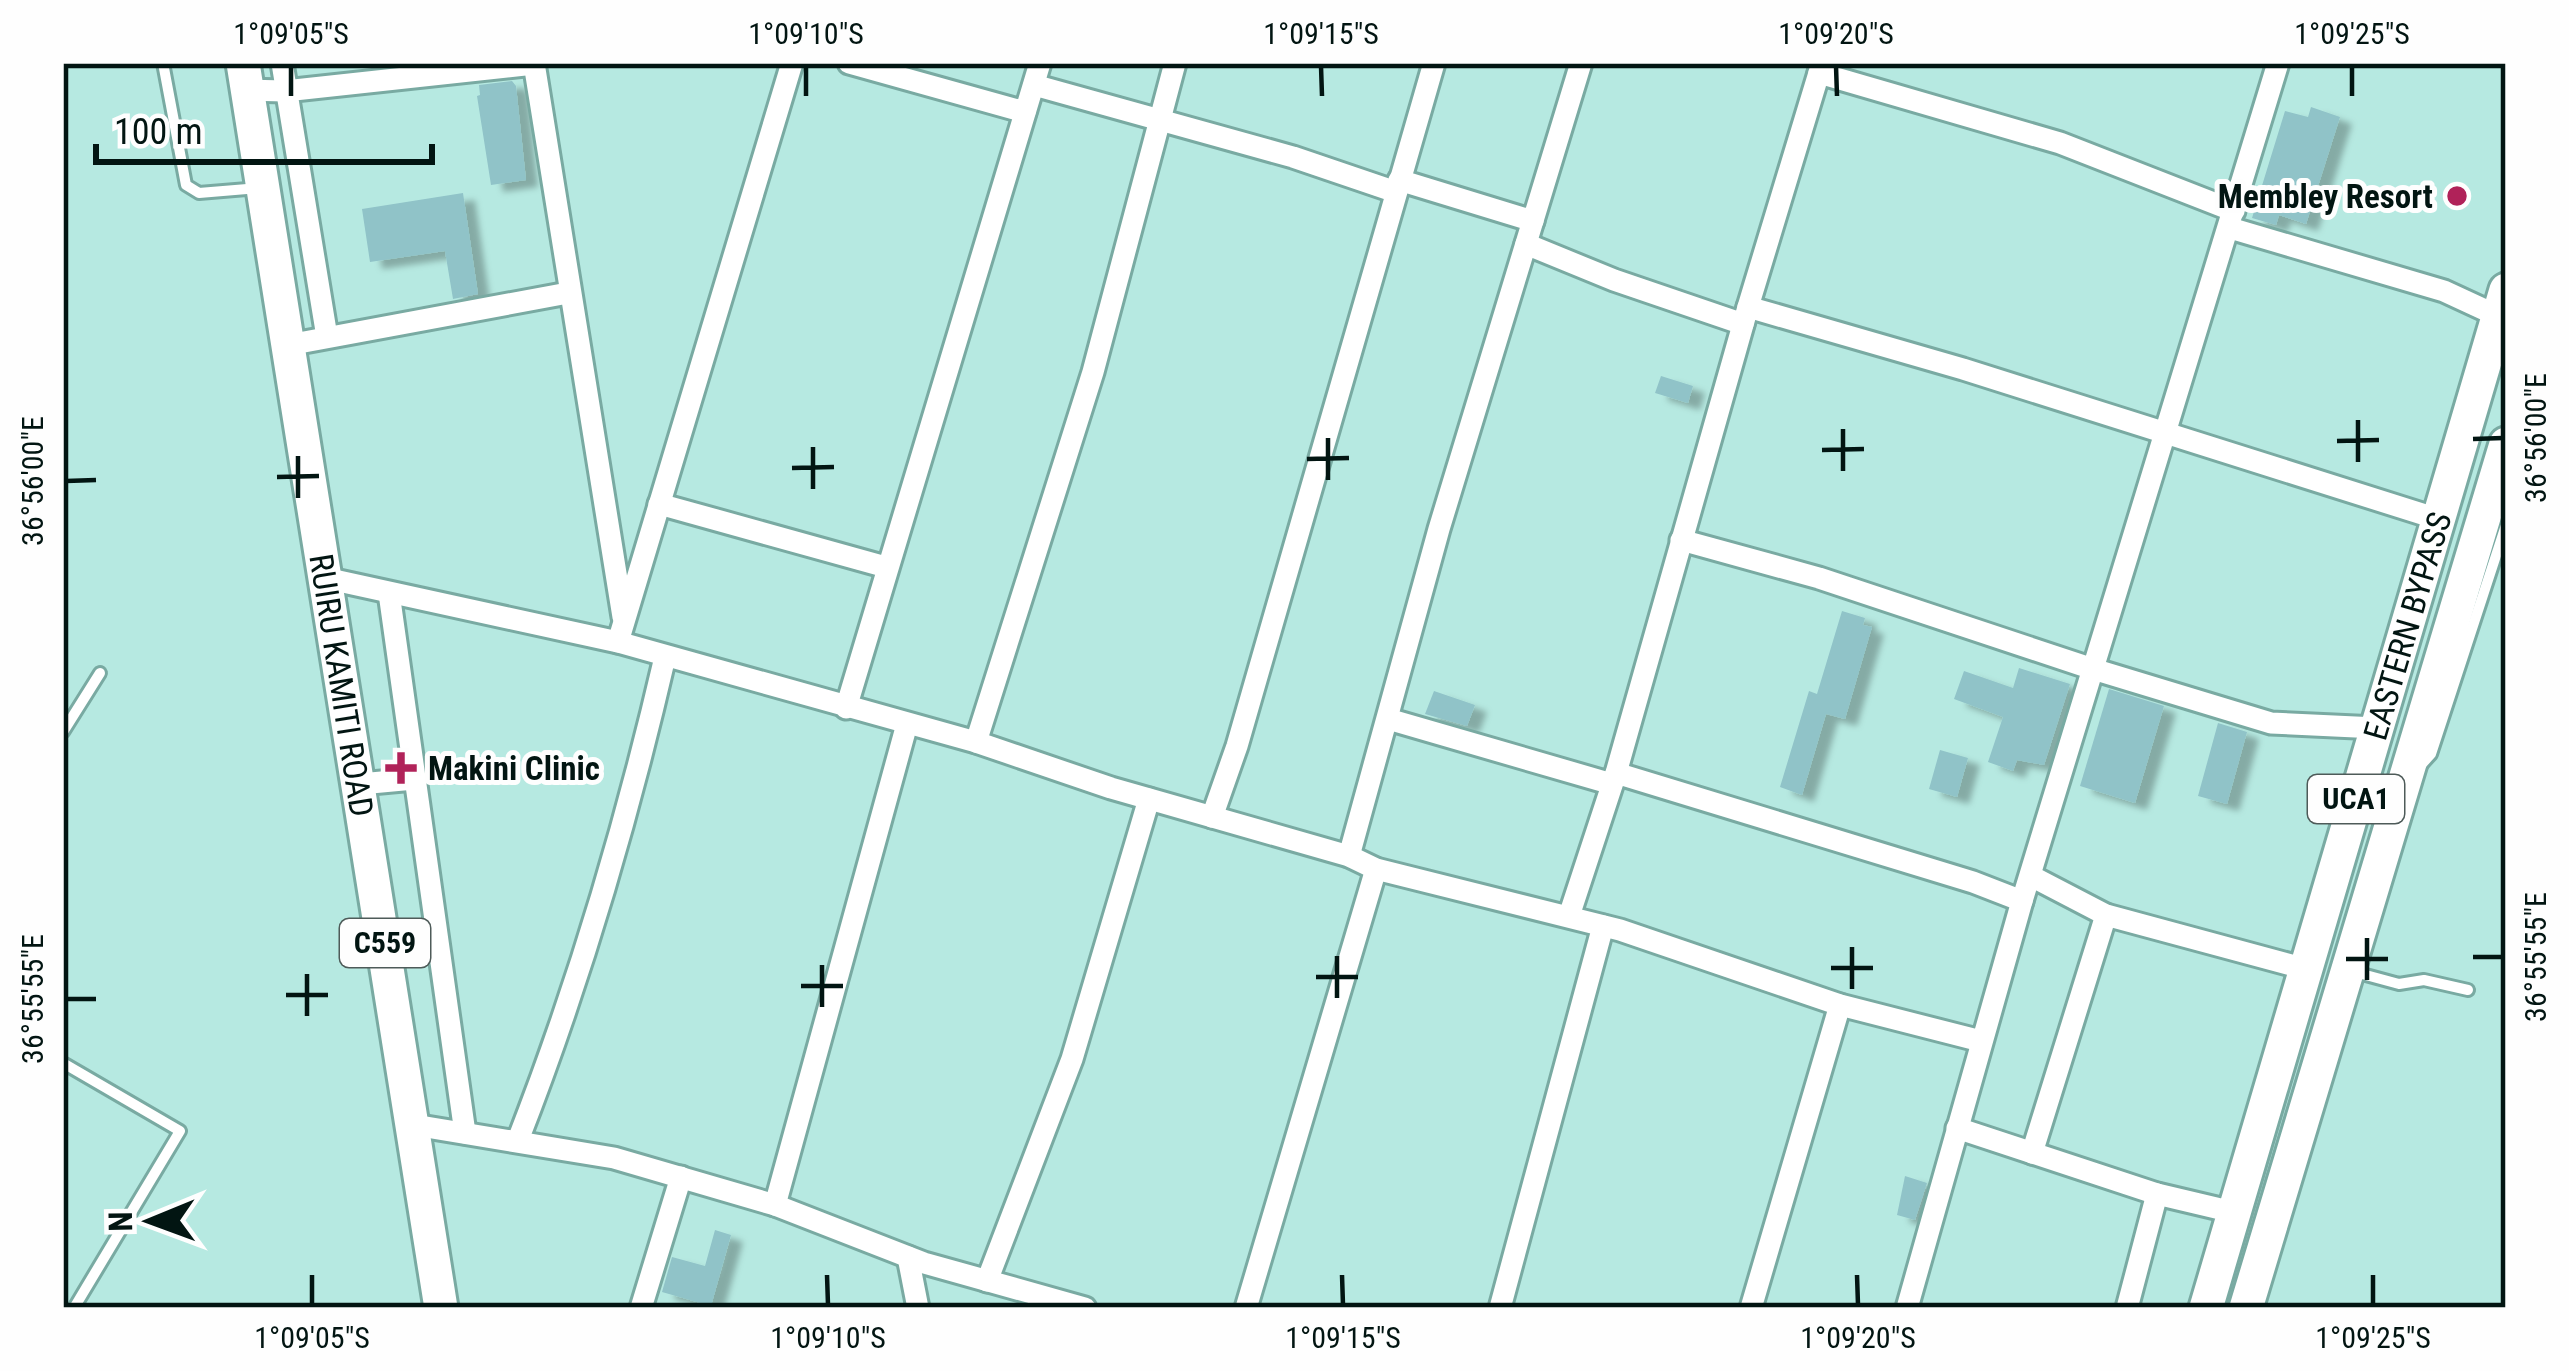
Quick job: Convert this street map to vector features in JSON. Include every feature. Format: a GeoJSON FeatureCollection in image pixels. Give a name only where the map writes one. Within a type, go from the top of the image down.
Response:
{"type":"FeatureCollection","features":[{"type":"Feature","properties":{"kind":"main road","name":"RUIRU KAMITI ROAD"},"geometry":{"type":"LineString","coordinates":[[246,77],[441,1308]]}},
{"type":"Feature","properties":{"kind":"main road","name":"EASTERN BYPASS"},"geometry":{"type":"LineString","coordinates":[[2206,1308],[2502,303]]}},
{"type":"Feature","properties":{"kind":"main road","name":"EASTERN BYPASS"},"geometry":{"type":"LineString","coordinates":[[2246,1308],[2506,444]]}},
{"type":"Feature","properties":{"kind":"street"},"geometry":{"type":"LineString","coordinates":[[283,63],[327,337]]}},
{"type":"Feature","properties":{"kind":"street"},"geometry":{"type":"LineString","coordinates":[[246,77],[285,91],[534,63],[621,633]]}},
{"type":"Feature","properties":{"kind":"street"},"geometry":{"type":"LineString","coordinates":[[621,633],[792,63]]}},
{"type":"Feature","properties":{"kind":"street"},"geometry":{"type":"LineString","coordinates":[[849,63],[1025,112]]}},
{"type":"Feature","properties":{"kind":"street"},"geometry":{"type":"LineString","coordinates":[[976,742],[1093,372],[1175,63]]}},
{"type":"Feature","properties":{"kind":"street"},"geometry":{"type":"LineString","coordinates":[[1212,818],[1238,746],[1434,63]]}},
{"type":"Feature","properties":{"kind":"street"},"geometry":{"type":"LineString","coordinates":[[1349,856],[1439,529],[1581,63]]}},
{"type":"Feature","properties":{"kind":"street"},"geometry":{"type":"LineString","coordinates":[[1906,1308],[2030,875],[2278,63]]}},
{"type":"Feature","properties":{"kind":"street"},"geometry":{"type":"LineString","coordinates":[[1569,916],[1614,779],[1745,316],[1821,68],[2060,143],[2232,219],[2444,291],[2502,303]]}},
{"type":"Feature","properties":{"kind":"street"},"geometry":{"type":"LineString","coordinates":[[846,708],[1037,74],[1158,118],[1398,186],[1529,232],[1614,280],[1964,368],[2438,519]]}},
{"type":"Feature","properties":{"kind":"street"},"geometry":{"type":"LineString","coordinates":[[288,345],[568,293]]}},
{"type":"Feature","properties":{"kind":"street"},"geometry":{"type":"LineString","coordinates":[[658,504],[886,566]]}},
{"type":"Feature","properties":{"kind":"street"},"geometry":{"type":"LineString","coordinates":[[1681,540],[1820,578],[2271,724],[2377,728]]}},
{"type":"Feature","properties":{"kind":"street"},"geometry":{"type":"LineString","coordinates":[[325,578],[621,633],[665,657],[976,742],[1149,799],[1349,856],[1376,869],[1569,916],[1840,1005],[1982,1041]]}},
{"type":"Feature","properties":{"kind":"street"},"geometry":{"type":"LineString","coordinates":[[388,593],[465,1133]]}},
{"type":"Feature","properties":{"kind":"street"},"geometry":{"type":"LineString","coordinates":[[518,1141],[554,1048],[613,858],[665,657]]}},
{"type":"Feature","properties":{"kind":"street"},"geometry":{"type":"LineString","coordinates":[[1388,719],[1973,882],[2022,902]]}},
{"type":"Feature","properties":{"kind":"street"},"geometry":{"type":"LineString","coordinates":[[775,1205],[907,724]]}},
{"type":"Feature","properties":{"kind":"street"},"geometry":{"type":"LineString","coordinates":[[360,784],[414,778]]}},
{"type":"Feature","properties":{"kind":"street"},"geometry":{"type":"LineString","coordinates":[[987,1280],[1072,1059],[1149,799]]}},
{"type":"Feature","properties":{"kind":"street"},"geometry":{"type":"LineString","coordinates":[[1246,1308],[1376,869]]}},
{"type":"Feature","properties":{"kind":"street"},"geometry":{"type":"LineString","coordinates":[[2030,875],[2106,915],[2306,968]]}},
{"type":"Feature","properties":{"kind":"street"},"geometry":{"type":"LineString","coordinates":[[2032,1153],[2106,915]]}},
{"type":"Feature","properties":{"kind":"street"},"geometry":{"type":"LineString","coordinates":[[1500,1308],[1603,926]]}},
{"type":"Feature","properties":{"kind":"street"},"geometry":{"type":"LineString","coordinates":[[1751,1308],[1840,1005]]}},
{"type":"Feature","properties":{"kind":"street"},"geometry":{"type":"LineString","coordinates":[[414,1125],[614,1158],[775,1205],[908,1257],[1085,1308]]}},
{"type":"Feature","properties":{"kind":"street"},"geometry":{"type":"LineString","coordinates":[[1957,1128],[2157,1194],[2234,1213]]}},
{"type":"Feature","properties":{"kind":"street"},"geometry":{"type":"LineString","coordinates":[[641,1308],[681,1177]]}},
{"type":"Feature","properties":{"kind":"street"},"geometry":{"type":"LineString","coordinates":[[2127,1308],[2157,1194]]}},
{"type":"Feature","properties":{"kind":"street"},"geometry":{"type":"LineString","coordinates":[[908,1257],[918,1308]]}},
{"type":"Feature","properties":{"kind":"lane"},"geometry":{"type":"LineString","coordinates":[[163,63],[186,185],[199,193],[262,188]]}},
{"type":"Feature","properties":{"kind":"lane"},"geometry":{"type":"LineString","coordinates":[[2404,786],[2431,754],[2506,525]]}},
{"type":"Feature","properties":{"kind":"lane"},"geometry":{"type":"LineString","coordinates":[[63,731],[100,673]]}},
{"type":"Feature","properties":{"kind":"lane"},"geometry":{"type":"LineString","coordinates":[[2348,970],[2398,984],[2424,980],[2468,990]]}},
{"type":"Feature","properties":{"kind":"lane"},"geometry":{"type":"LineString","coordinates":[[63,1063],[180,1132],[74,1308]]}},
{"type":"Feature","properties":{"kind":"building"},"geometry":{"type":"Polygon","coordinates":[[[512,81],[526,180],[491,185],[479,85],[512,81]]]}},
{"type":"Feature","properties":{"kind":"building"},"geometry":{"type":"Polygon","coordinates":[[[2311,107],[2340,117],[2306,224],[2279,215],[2276,225],[2252,218],[2285,111],[2308,117],[2311,107]]]}},
{"type":"Feature","properties":{"kind":"building"},"geometry":{"type":"Polygon","coordinates":[[[463,193],[478,294],[453,299],[445,251],[370,262],[362,209],[463,193]]]}},
{"type":"Feature","properties":{"kind":"building"},"geometry":{"type":"Polygon","coordinates":[[[1661,376],[1693,386],[1688,403],[1655,393],[1661,376]]]}},
{"type":"Feature","properties":{"kind":"building"},"geometry":{"type":"Polygon","coordinates":[[[1842,611],[1865,618],[1863,625],[1872,627],[1845,719],[1826,714],[1802,795],[1780,787],[1809,691],[1817,694],[1842,611]]]}},
{"type":"Feature","properties":{"kind":"building"},"geometry":{"type":"Polygon","coordinates":[[[2019,668],[2070,684],[2044,765],[2017,760],[2013,771],[1988,762],[2003,717],[1954,699],[1964,671],[2013,688],[2019,668]]]}},
{"type":"Feature","properties":{"kind":"building"},"geometry":{"type":"Polygon","coordinates":[[[2109,689],[2164,706],[2135,803],[2080,786],[2109,689]]]}},
{"type":"Feature","properties":{"kind":"building"},"geometry":{"type":"Polygon","coordinates":[[[1434,691],[1475,705],[1467,726],[1425,714],[1434,691]]]}},
{"type":"Feature","properties":{"kind":"building"},"geometry":{"type":"Polygon","coordinates":[[[2218,723],[2247,732],[2227,804],[2198,796],[2218,723]]]}},
{"type":"Feature","properties":{"kind":"building"},"geometry":{"type":"Polygon","coordinates":[[[1940,750],[1968,758],[1957,797],[1929,789],[1940,750]]]}},
{"type":"Feature","properties":{"kind":"building"},"geometry":{"type":"Polygon","coordinates":[[[1905,1176],[1927,1183],[1915,1220],[1897,1215],[1905,1176]]]}},
{"type":"Feature","properties":{"kind":"building"},"geometry":{"type":"Polygon","coordinates":[[[715,1230],[731,1235],[711,1306],[662,1292],[672,1257],[705,1266],[715,1230]]]}},
{"type":"Feature","properties":{"kind":"place","name":"Membley Resort"},"geometry":{"type":"Point","coordinates":[2457,196]}},
{"type":"Feature","properties":{"kind":"place","name":"Makini Clinic"},"geometry":{"type":"Point","coordinates":[401,768]}}]}
